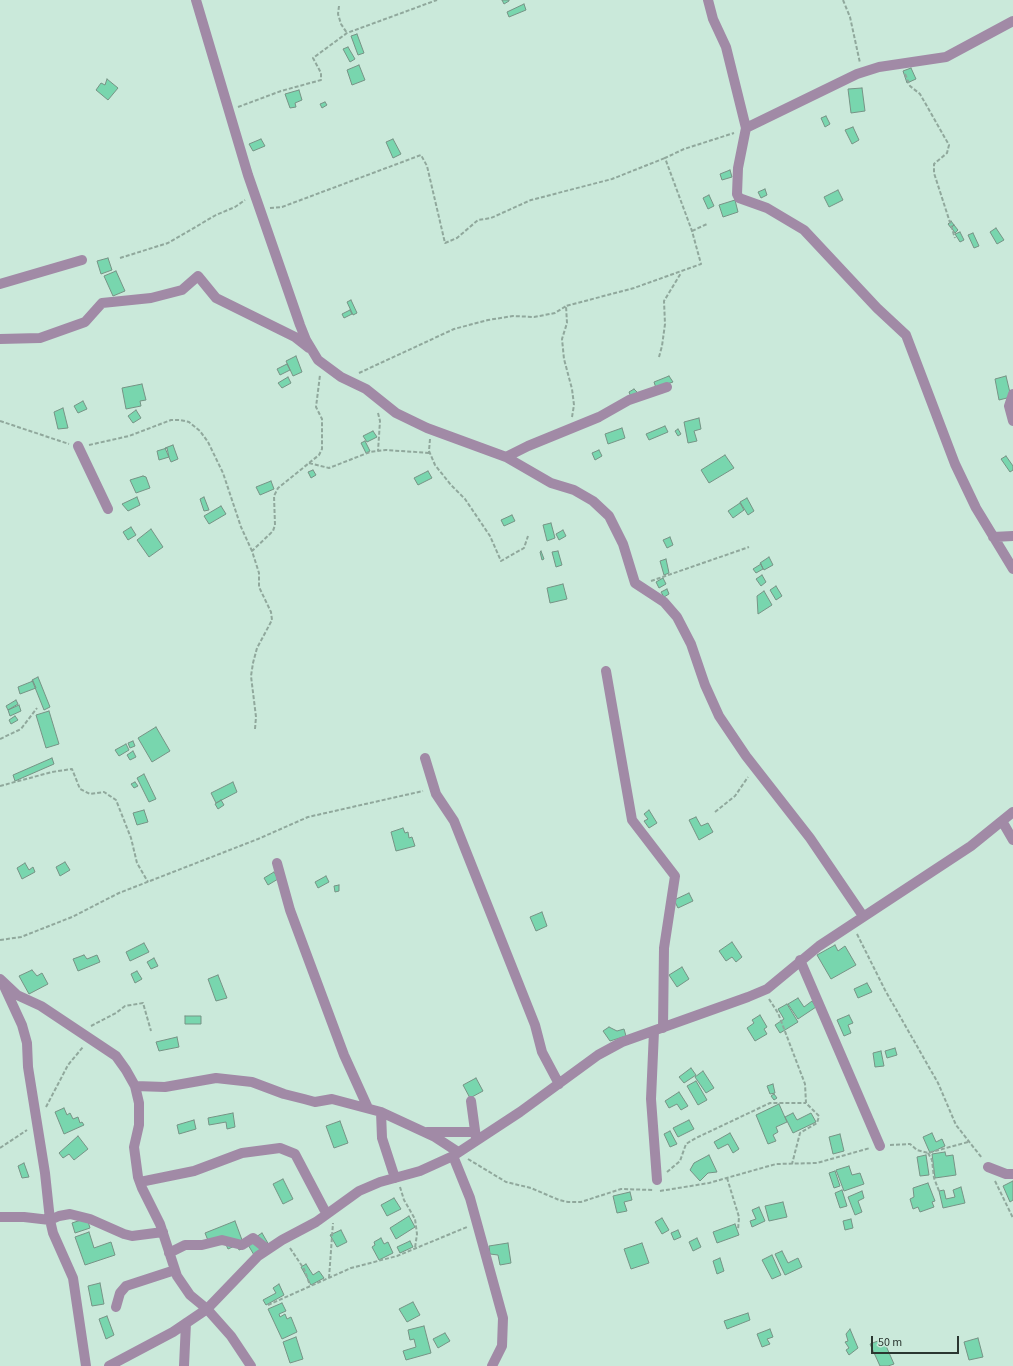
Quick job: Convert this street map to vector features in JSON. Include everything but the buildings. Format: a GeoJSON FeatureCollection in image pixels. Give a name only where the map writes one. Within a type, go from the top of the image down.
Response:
{"type":"FeatureCollection","features":[{"type":"Feature","properties":{"kind":"street"},"geometry":{"type":"LineString","coordinates":[[196,0],[254,194],[300,325],[313,352],[320,362],[370,393],[396,412],[432,431],[506,457],[551,483],[574,490],[593,501],[606,512],[617,529],[633,580],[637,585],[664,602],[677,617],[691,644],[705,685],[719,716],[749,760],[810,838],[863,916]]}},
{"type":"Feature","properties":{"kind":"street"},"geometry":{"type":"LineString","coordinates":[[708,0],[713,19],[726,47],[746,128],[738,168],[737,194],[739,198],[767,208],[804,230],[877,308],[906,335],[916,356],[956,464],[976,508],[1013,569]]}},
{"type":"Feature","properties":{"kind":"street"},"geometry":{"type":"LineString","coordinates":[[746,128],[862,72],[901,63],[946,57],[1013,21]]}},
{"type":"Feature","properties":{"kind":"street"},"geometry":{"type":"LineString","coordinates":[[0,284],[82,260]]}},
{"type":"Feature","properties":{"kind":"street"},"geometry":{"type":"LineString","coordinates":[[0,339],[40,338],[85,322],[102,303],[151,298],[182,290],[198,276],[216,298],[295,337],[313,352]]}},
{"type":"Feature","properties":{"kind":"street"},"geometry":{"type":"LineString","coordinates":[[506,457],[528,446],[599,417],[628,400],[667,387]]}},
{"type":"Feature","properties":{"kind":"street"},"geometry":{"type":"LineString","coordinates":[[1013,394],[1009,406],[1013,421]]}},
{"type":"Feature","properties":{"kind":"street"},"geometry":{"type":"LineString","coordinates":[[78,446],[108,509]]}},
{"type":"Feature","properties":{"kind":"street"},"geometry":{"type":"LineString","coordinates":[[993,537],[1013,536]]}},
{"type":"Feature","properties":{"kind":"street"},"geometry":{"type":"LineString","coordinates":[[606,670],[632,820],[675,876],[664,948],[658,1029],[650,1099],[657,1180]]}},
{"type":"Feature","properties":{"kind":"street"},"geometry":{"type":"LineString","coordinates":[[425,758],[436,794],[454,821],[535,1025],[542,1052],[559,1084]]}},
{"type":"Feature","properties":{"kind":"street"},"geometry":{"type":"LineString","coordinates":[[109,1366],[207,1310],[245,1268],[267,1249],[302,1231],[359,1191],[420,1171],[455,1154],[476,1136],[559,1084],[598,1055],[622,1042],[762,991],[782,977],[800,960],[863,916],[971,846],[1013,812]]}},
{"type":"Feature","properties":{"kind":"street"},"geometry":{"type":"LineString","coordinates":[[1002,820],[1013,840]]}},
{"type":"Feature","properties":{"kind":"street"},"geometry":{"type":"LineString","coordinates":[[277,863],[290,910],[307,958],[344,1055],[368,1108]]}},
{"type":"Feature","properties":{"kind":"street"},"geometry":{"type":"LineString","coordinates":[[800,960],[880,1146]]}},
{"type":"Feature","properties":{"kind":"street"},"geometry":{"type":"LineString","coordinates":[[0,979],[17,994],[41,1006],[116,1056],[126,1070],[135,1086],[139,1113],[134,1147],[140,1182],[163,1232],[175,1270],[190,1294],[231,1336],[251,1366]]}},
{"type":"Feature","properties":{"kind":"street"},"geometry":{"type":"LineString","coordinates":[[0,979],[22,1025],[38,1122],[50,1220],[53,1233],[73,1278],[86,1366]]}},
{"type":"Feature","properties":{"kind":"street"},"geometry":{"type":"LineString","coordinates":[[135,1086],[164,1087],[216,1078],[252,1082],[284,1094],[315,1102],[332,1099],[381,1112],[423,1131],[455,1154],[470,1198],[502,1318],[502,1346],[492,1366]]}},
{"type":"Feature","properties":{"kind":"street"},"geometry":{"type":"LineString","coordinates":[[471,1101],[476,1136]]}},
{"type":"Feature","properties":{"kind":"street"},"geometry":{"type":"LineString","coordinates":[[381,1112],[382,1138],[396,1178]]}},
{"type":"Feature","properties":{"kind":"street"},"geometry":{"type":"LineString","coordinates":[[423,1131],[476,1136]]}},
{"type":"Feature","properties":{"kind":"street"},"geometry":{"type":"LineString","coordinates":[[140,1182],[194,1170],[242,1153],[280,1148],[295,1154],[329,1211]]}},
{"type":"Feature","properties":{"kind":"street"},"geometry":{"type":"LineString","coordinates":[[988,1167],[1006,1174],[1013,1174]]}},
{"type":"Feature","properties":{"kind":"street"},"geometry":{"type":"LineString","coordinates":[[0,1218],[24,1217],[50,1220],[59,1216],[70,1214],[90,1219],[132,1236],[163,1232]]}},
{"type":"Feature","properties":{"kind":"street"},"geometry":{"type":"LineString","coordinates":[[169,1253],[185,1245],[202,1245],[222,1240],[242,1245],[253,1238],[267,1249]]}},
{"type":"Feature","properties":{"kind":"street"},"geometry":{"type":"LineString","coordinates":[[116,1307],[120,1293],[126,1286],[175,1270]]}},
{"type":"Feature","properties":{"kind":"street"},"geometry":{"type":"LineString","coordinates":[[184,1366],[186,1323]]}},
{"type":"Feature","properties":{"kind":"path"},"geometry":{"type":"LineString","coordinates":[[228,110],[287,89],[322,80],[313,58],[347,33],[437,0]]}},
{"type":"Feature","properties":{"kind":"path"},"geometry":{"type":"LineString","coordinates":[[843,0],[850,17],[862,72]]}},
{"type":"Feature","properties":{"kind":"path"},"geometry":{"type":"LineString","coordinates":[[339,6],[338,14],[341,24],[347,33]]}},
{"type":"Feature","properties":{"kind":"path"},"geometry":{"type":"LineString","coordinates":[[901,63],[910,86],[920,94],[949,145],[947,153],[934,164],[934,172],[955,238]]}},
{"type":"Feature","properties":{"kind":"path"},"geometry":{"type":"LineString","coordinates":[[259,208],[282,207],[422,155],[427,166],[445,243],[457,238],[478,220],[491,218],[531,200],[612,179],[684,149],[746,128]]}},
{"type":"Feature","properties":{"kind":"path"},"geometry":{"type":"LineString","coordinates":[[346,379],[454,329],[488,320],[513,316],[534,317],[555,313],[566,306],[634,288],[701,264],[692,231],[665,158]]}},
{"type":"Feature","properties":{"kind":"path"},"geometry":{"type":"LineString","coordinates":[[120,258],[168,243],[216,215],[236,207],[254,194]]}},
{"type":"Feature","properties":{"kind":"path"},"geometry":{"type":"LineString","coordinates":[[692,231],[707,224]]}},
{"type":"Feature","properties":{"kind":"path"},"geometry":{"type":"LineString","coordinates":[[659,356],[665,324],[664,301],[681,272]]}},
{"type":"Feature","properties":{"kind":"path"},"geometry":{"type":"LineString","coordinates":[[566,306],[567,322],[562,339],[573,397],[572,428]]}},
{"type":"Feature","properties":{"kind":"path"},"geometry":{"type":"LineString","coordinates":[[252,551],[273,531],[275,525],[274,496],[278,488],[309,463],[319,454],[322,449],[322,419],[316,407],[320,383],[320,362]]}},
{"type":"Feature","properties":{"kind":"path"},"geometry":{"type":"LineString","coordinates":[[370,393],[380,421],[378,451]]}},
{"type":"Feature","properties":{"kind":"path"},"geometry":{"type":"LineString","coordinates":[[0,421],[78,446],[94,445],[129,436],[171,420],[189,422],[200,431],[208,442],[223,473],[240,527],[252,551],[259,573],[259,587],[271,612],[272,620],[257,648],[251,676],[256,717],[255,730]]}},
{"type":"Feature","properties":{"kind":"path"},"geometry":{"type":"LineString","coordinates":[[432,431],[429,442],[430,453],[435,465],[451,485],[465,499],[490,536],[501,561],[524,548],[528,536]]}},
{"type":"Feature","properties":{"kind":"path"},"geometry":{"type":"LineString","coordinates":[[309,463],[330,468],[362,455],[378,451],[430,453]]}},
{"type":"Feature","properties":{"kind":"path"},"geometry":{"type":"LineString","coordinates":[[637,585],[749,547]]}},
{"type":"Feature","properties":{"kind":"path"},"geometry":{"type":"LineString","coordinates":[[0,739],[21,729],[37,708]]}},
{"type":"Feature","properties":{"kind":"path"},"geometry":{"type":"LineString","coordinates":[[715,812],[735,796],[744,784],[749,772],[749,760]]}},
{"type":"Feature","properties":{"kind":"path"},"geometry":{"type":"LineString","coordinates":[[0,786],[52,772],[72,769],[80,789],[90,794],[104,792],[116,800],[131,838],[137,863],[148,882]]}},
{"type":"Feature","properties":{"kind":"path"},"geometry":{"type":"LineString","coordinates":[[0,940],[21,937],[57,923],[148,882],[308,818],[424,790],[436,794]]}},
{"type":"Feature","properties":{"kind":"path"},"geometry":{"type":"LineString","coordinates":[[853,923],[885,990],[925,1058],[948,1104],[956,1124],[988,1167],[1013,1218]]}},
{"type":"Feature","properties":{"kind":"path"},"geometry":{"type":"LineString","coordinates":[[762,991],[778,1013],[791,1044],[795,1061],[805,1084],[806,1103],[819,1116],[818,1123],[800,1133],[792,1164]]}},
{"type":"Feature","properties":{"kind":"path"},"geometry":{"type":"LineString","coordinates":[[0,1148],[41,1119],[57,1083],[68,1065],[82,1047],[84,1042],[80,1032],[116,1013],[125,1006],[143,1003],[151,1031]]}},
{"type":"Feature","properties":{"kind":"path"},"geometry":{"type":"LineString","coordinates":[[647,1190],[680,1161],[686,1144],[696,1138],[770,1103],[806,1103]]}},
{"type":"Feature","properties":{"kind":"path"},"geometry":{"type":"LineString","coordinates":[[455,1154],[506,1182],[531,1188],[559,1200],[581,1202],[621,1189],[664,1191],[726,1178],[776,1164],[817,1163],[857,1150],[880,1146],[910,1144],[917,1150],[928,1153],[968,1142]]}},
{"type":"Feature","properties":{"kind":"path"},"geometry":{"type":"LineString","coordinates":[[928,1153],[932,1160],[934,1178],[939,1192]]}},
{"type":"Feature","properties":{"kind":"path"},"geometry":{"type":"LineString","coordinates":[[396,1178],[404,1200],[415,1219],[417,1234],[415,1248]]}},
{"type":"Feature","properties":{"kind":"path"},"geometry":{"type":"LineString","coordinates":[[726,1178],[739,1217],[738,1230]]}},
{"type":"Feature","properties":{"kind":"path"},"geometry":{"type":"LineString","coordinates":[[329,1211],[332,1242],[329,1278]]}},
{"type":"Feature","properties":{"kind":"path"},"geometry":{"type":"LineString","coordinates":[[268,1304],[351,1268],[397,1256],[477,1223]]}},
{"type":"Feature","properties":{"kind":"path"},"geometry":{"type":"LineString","coordinates":[[284,1239],[304,1269],[310,1285]]}}]}
